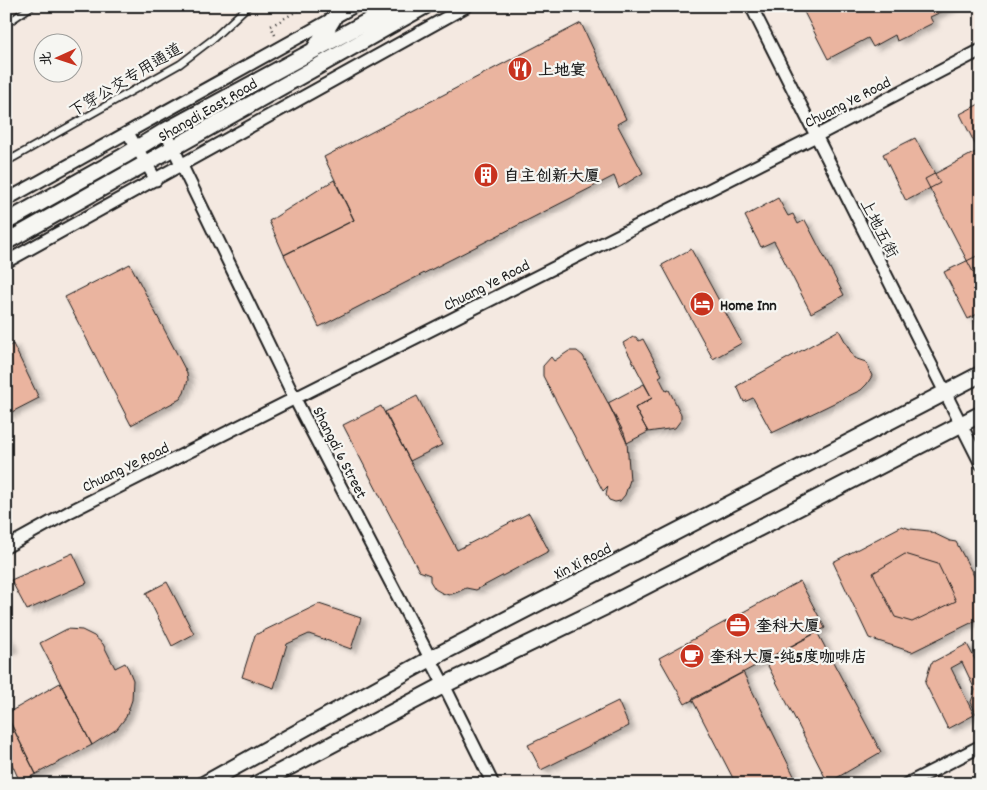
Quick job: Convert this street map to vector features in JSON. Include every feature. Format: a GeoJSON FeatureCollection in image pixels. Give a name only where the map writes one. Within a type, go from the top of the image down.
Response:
{"type":"FeatureCollection","features":[{"type":"Feature","properties":{"kind":"main road","name":"Shangdi East Road"},"geometry":{"type":"LineString","coordinates":[[6,222],[165,131],[396,6]]}},
{"type":"Feature","properties":{"kind":"main road","name":"Shangdi East Road"},"geometry":{"type":"LineString","coordinates":[[6,242],[425,6]]}},
{"type":"Feature","properties":{"kind":"main road"},"geometry":{"type":"LineString","coordinates":[[314,51],[333,19]]}},
{"type":"Feature","properties":{"kind":"main road","name":"Xin Xi Road"},"geometry":{"type":"LineString","coordinates":[[204,784],[430,658],[981,374]]}},
{"type":"Feature","properties":{"kind":"main road"},"geometry":{"type":"LineString","coordinates":[[257,784],[444,685],[605,607],[981,414]]}},
{"type":"Feature","properties":{"kind":"street"},"geometry":{"type":"LineString","coordinates":[[6,200],[355,6]]}},
{"type":"Feature","properties":{"kind":"street"},"geometry":{"type":"LineString","coordinates":[[6,262],[467,6]]}},
{"type":"Feature","properties":{"kind":"street","name":"上地五街"},"geometry":{"type":"LineString","coordinates":[[751,6],[981,464]]}},
{"type":"Feature","properties":{"kind":"street","name":"Chuang Ye Road"},"geometry":{"type":"LineString","coordinates":[[6,547],[71,511],[816,136],[981,50]]}},
{"type":"Feature","properties":{"kind":"street","name":"Shangdi 6 Street"},"geometry":{"type":"LineString","coordinates":[[165,131],[295,399],[444,685],[493,784]]}},
{"type":"Feature","properties":{"kind":"street"},"geometry":{"type":"LineString","coordinates":[[128,133],[156,180]]}},
{"type":"Feature","properties":{"kind":"street"},"geometry":{"type":"LineString","coordinates":[[907,784],[981,746]]}},
{"type":"Feature","properties":{"kind":"lane"},"geometry":{"type":"LineString","coordinates":[[6,24],[32,6]]}},
{"type":"Feature","properties":{"kind":"lane","name":"下穿公交专用通道"},"geometry":{"type":"LineString","coordinates":[[6,162],[180,64],[214,38],[248,6]]}},
{"type":"Feature","properties":{"kind":"path"},"geometry":{"type":"LineString","coordinates":[[276,35],[271,26],[306,6]]}},
{"type":"Feature","properties":{"kind":"building"},"geometry":{"type":"Polygon","coordinates":[[[801,6],[952,7],[930,17],[933,23],[897,41],[895,35],[873,47],[868,38],[828,59],[801,6]]]}},
{"type":"Feature","properties":{"kind":"building","name":"自主创新大厦"},"geometry":{"type":"Polygon","coordinates":[[[581,23],[626,119],[617,124],[643,173],[619,188],[614,176],[319,327],[284,255],[354,220],[324,157],[581,23]]]}},
{"type":"Feature","properties":{"kind":"building"},"geometry":{"type":"Polygon","coordinates":[[[981,103],[981,156],[960,114],[981,103]]]}},
{"type":"Feature","properties":{"kind":"building"},"geometry":{"type":"Polygon","coordinates":[[[915,138],[940,183],[906,201],[883,154],[915,138]]]}},
{"type":"Feature","properties":{"kind":"building"},"geometry":{"type":"Polygon","coordinates":[[[981,149],[981,268],[973,272],[925,179],[981,149]]]}},
{"type":"Feature","properties":{"kind":"building"},"geometry":{"type":"Polygon","coordinates":[[[334,180],[354,220],[284,255],[269,221],[334,180]]]}},
{"type":"Feature","properties":{"kind":"building"},"geometry":{"type":"Polygon","coordinates":[[[778,198],[788,216],[793,214],[798,224],[805,220],[844,295],[811,313],[774,241],[761,247],[745,216],[778,198]]]}},
{"type":"Feature","properties":{"kind":"building","name":"Home Inn"},"geometry":{"type":"Polygon","coordinates":[[[691,249],[742,343],[713,359],[662,265],[691,249]]]}},
{"type":"Feature","properties":{"kind":"building"},"geometry":{"type":"Polygon","coordinates":[[[981,254],[981,312],[968,319],[944,272],[981,254]]]}},
{"type":"Feature","properties":{"kind":"building"},"geometry":{"type":"Polygon","coordinates":[[[130,264],[187,373],[188,380],[180,399],[131,425],[65,297],[130,264]]]}},
{"type":"Feature","properties":{"kind":"building"},"geometry":{"type":"Polygon","coordinates":[[[839,330],[854,358],[866,362],[872,376],[867,384],[861,390],[772,433],[753,398],[744,402],[737,386],[839,330]]]}},
{"type":"Feature","properties":{"kind":"building"},"geometry":{"type":"Polygon","coordinates":[[[636,337],[639,341],[643,339],[662,375],[659,377],[666,391],[669,390],[681,414],[681,420],[675,428],[648,432],[635,408],[652,398],[623,343],[636,337]]]}},
{"type":"Feature","properties":{"kind":"building"},"geometry":{"type":"Polygon","coordinates":[[[13,344],[39,398],[6,415],[6,348],[13,344]]]}},
{"type":"Feature","properties":{"kind":"building"},"geometry":{"type":"Polygon","coordinates":[[[569,351],[577,351],[583,356],[624,433],[627,443],[630,480],[625,495],[620,501],[609,500],[606,495],[608,486],[603,491],[543,376],[543,366],[551,357],[554,361],[569,351]]]}},
{"type":"Feature","properties":{"kind":"building"},"geometry":{"type":"Polygon","coordinates":[[[644,384],[652,398],[635,408],[648,432],[627,443],[608,403],[644,384]]]}},
{"type":"Feature","properties":{"kind":"building"},"geometry":{"type":"Polygon","coordinates":[[[417,396],[442,445],[410,461],[385,412],[417,396]]]}},
{"type":"Feature","properties":{"kind":"building"},"geometry":{"type":"Polygon","coordinates":[[[381,406],[457,550],[529,513],[549,551],[476,590],[466,588],[449,595],[435,589],[430,581],[430,575],[419,571],[343,425],[381,406]]]}},
{"type":"Feature","properties":{"kind":"building"},"geometry":{"type":"Polygon","coordinates":[[[902,526],[929,531],[956,542],[981,589],[981,618],[912,652],[869,638],[833,562],[902,526]]]}},
{"type":"Feature","properties":{"kind":"building"},"geometry":{"type":"Polygon","coordinates":[[[73,553],[87,583],[27,610],[11,580],[73,553]]]}},
{"type":"Feature","properties":{"kind":"building"},"geometry":{"type":"Polygon","coordinates":[[[905,554],[938,564],[956,601],[912,622],[895,617],[873,573],[905,554]]]}},
{"type":"Feature","properties":{"kind":"building"},"geometry":{"type":"Polygon","coordinates":[[[800,581],[825,628],[685,704],[659,658],[800,581]]]}},
{"type":"Feature","properties":{"kind":"building"},"geometry":{"type":"Polygon","coordinates":[[[167,582],[194,634],[172,646],[146,593],[167,582]]]}},
{"type":"Feature","properties":{"kind":"building"},"geometry":{"type":"Polygon","coordinates":[[[319,604],[361,618],[351,649],[309,634],[287,644],[274,688],[242,677],[255,635],[319,604]]]}},
{"type":"Feature","properties":{"kind":"building"},"geometry":{"type":"Polygon","coordinates":[[[67,629],[82,630],[94,636],[103,644],[115,668],[125,663],[133,680],[132,700],[126,717],[117,729],[92,745],[40,643],[67,629]]]}},
{"type":"Feature","properties":{"kind":"building"},"geometry":{"type":"Polygon","coordinates":[[[817,632],[881,752],[828,783],[765,660],[817,632]]]}},
{"type":"Feature","properties":{"kind":"building"},"geometry":{"type":"Polygon","coordinates":[[[6,636],[12,649],[6,652],[6,636]]]}},
{"type":"Feature","properties":{"kind":"building"},"geometry":{"type":"Polygon","coordinates":[[[967,644],[981,671],[981,711],[976,714],[971,702],[975,690],[962,662],[951,668],[974,715],[948,729],[925,683],[931,663],[967,644]]]}},
{"type":"Feature","properties":{"kind":"building"},"geometry":{"type":"Polygon","coordinates":[[[743,672],[798,784],[736,784],[692,699],[743,672]]]}},
{"type":"Feature","properties":{"kind":"building"},"geometry":{"type":"Polygon","coordinates":[[[60,683],[92,745],[36,774],[6,714],[60,683]]]}},
{"type":"Feature","properties":{"kind":"building"},"geometry":{"type":"Polygon","coordinates":[[[618,701],[629,726],[541,770],[528,745],[618,701]]]}},
{"type":"Feature","properties":{"kind":"building"},"geometry":{"type":"Polygon","coordinates":[[[6,714],[36,774],[20,782],[6,751],[6,714]]]}},
{"type":"Feature","properties":{"kind":"place","name":"上地宴"},"geometry":{"type":"Point","coordinates":[520,69]}},
{"type":"Feature","properties":{"kind":"place","name":"自主创新大厦"},"geometry":{"type":"Point","coordinates":[486,175]}},
{"type":"Feature","properties":{"kind":"place","name":"Home Inn"},"geometry":{"type":"Point","coordinates":[702,304]}},
{"type":"Feature","properties":{"kind":"place","name":"奎科大厦"},"geometry":{"type":"Point","coordinates":[738,625]}},
{"type":"Feature","properties":{"kind":"place","name":"奎科大厦-纯5度咖啡店"},"geometry":{"type":"Point","coordinates":[692,656]}}]}
